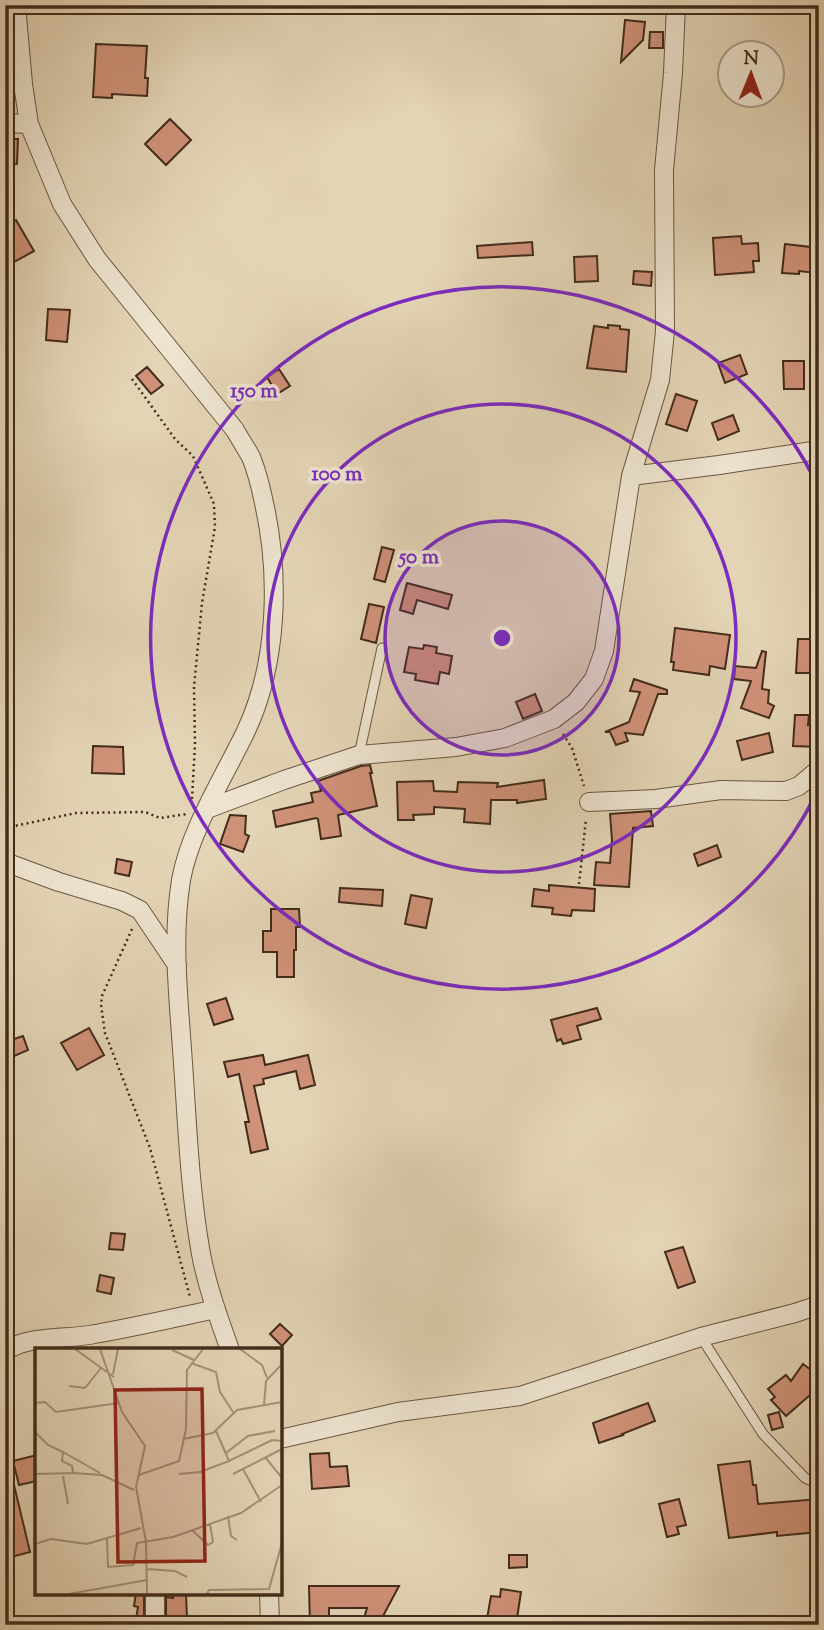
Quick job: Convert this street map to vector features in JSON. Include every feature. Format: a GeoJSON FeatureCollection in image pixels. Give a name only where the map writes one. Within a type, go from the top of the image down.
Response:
{"type":"FeatureCollection","features":[{"type":"Feature","properties":{"kind":"street"},"geometry":{"type":"LineString","coordinates":[[16,5],[29,124],[62,204],[97,259],[235,430],[251,458],[270,529],[275,578],[269,652],[260,692],[247,728],[200,804],[182,878],[177,917],[177,965],[191,1187],[201,1256],[229,1348]]}},
{"type":"Feature","properties":{"kind":"street"},"geometry":{"type":"LineString","coordinates":[[200,804],[359,755],[456,747],[505,738],[554,719],[576,702],[594,679],[604,651],[631,476],[660,380],[665,331],[664,170],[676,5]]}},
{"type":"Feature","properties":{"kind":"street"},"geometry":{"type":"LineString","coordinates":[[5,123],[29,124]]}},
{"type":"Feature","properties":{"kind":"street"},"geometry":{"type":"LineString","coordinates":[[631,476],[819,450]]}},
{"type":"Feature","properties":{"kind":"street"},"geometry":{"type":"LineString","coordinates":[[589,802],[656,799],[721,790],[786,791],[799,786],[819,769]]}},
{"type":"Feature","properties":{"kind":"street"},"geometry":{"type":"LineString","coordinates":[[5,862],[122,901],[140,910],[177,965]]}},
{"type":"Feature","properties":{"kind":"street"},"geometry":{"type":"LineString","coordinates":[[282,1439],[398,1412],[520,1396],[701,1337],[819,1305]]}},
{"type":"Feature","properties":{"kind":"street"},"geometry":{"type":"LineString","coordinates":[[5,1352],[27,1342],[87,1336],[216,1309]]}},
{"type":"Feature","properties":{"kind":"street"},"geometry":{"type":"LineString","coordinates":[[155,1595],[155,1625]]}},
{"type":"Feature","properties":{"kind":"street"},"geometry":{"type":"LineString","coordinates":[[269,1595],[270,1625]]}},
{"type":"Feature","properties":{"kind":"lane"},"geometry":{"type":"LineString","coordinates":[[359,755],[382,648]]}},
{"type":"Feature","properties":{"kind":"lane"},"geometry":{"type":"LineString","coordinates":[[701,1337],[763,1434],[805,1478],[819,1481]]}},
{"type":"Feature","properties":{"kind":"path"},"geometry":{"type":"LineString","coordinates":[[5,828],[76,813],[145,812],[160,818],[176,816],[200,804],[194,687],[202,603],[215,527],[214,504],[193,456],[175,439],[132,379]]}},
{"type":"Feature","properties":{"kind":"path"},"geometry":{"type":"LineString","coordinates":[[140,910],[102,996],[101,1005],[105,1033],[150,1148],[194,1314]]}},
{"type":"Feature","properties":{"kind":"building"},"geometry":{"type":"Polygon","coordinates":[[[625,20],[645,22],[643,40],[621,62],[625,20]]]}},
{"type":"Feature","properties":{"kind":"building"},"geometry":{"type":"Polygon","coordinates":[[[650,32],[663,32],[663,48],[649,48],[650,32]]]}},
{"type":"Feature","properties":{"kind":"building"},"geometry":{"type":"Polygon","coordinates":[[[96,44],[147,46],[147,96],[112,94],[112,98],[93,97],[96,44]]]}},
{"type":"Feature","properties":{"kind":"building"},"geometry":{"type":"Polygon","coordinates":[[[170,119],[191,140],[166,165],[145,144],[170,119]]]}},
{"type":"Feature","properties":{"kind":"building"},"geometry":{"type":"Polygon","coordinates":[[[5,139],[18,139],[17,164],[5,164],[5,139]]]}},
{"type":"Feature","properties":{"kind":"building"},"geometry":{"type":"Polygon","coordinates":[[[16,220],[34,251],[5,267],[5,226],[16,220]]]}},
{"type":"Feature","properties":{"kind":"building"},"geometry":{"type":"Polygon","coordinates":[[[741,236],[742,244],[758,243],[759,261],[753,261],[754,272],[715,275],[713,238],[741,236]]]}},
{"type":"Feature","properties":{"kind":"building"},"geometry":{"type":"Polygon","coordinates":[[[532,242],[533,255],[478,258],[477,246],[532,242]]]}},
{"type":"Feature","properties":{"kind":"building"},"geometry":{"type":"Polygon","coordinates":[[[785,244],[819,248],[819,269],[816,269],[816,273],[782,273],[785,244]]]}},
{"type":"Feature","properties":{"kind":"building"},"geometry":{"type":"Polygon","coordinates":[[[597,256],[598,281],[575,282],[574,257],[597,256]]]}},
{"type":"Feature","properties":{"kind":"building"},"geometry":{"type":"Polygon","coordinates":[[[634,271],[652,272],[651,286],[633,284],[634,271]]]}},
{"type":"Feature","properties":{"kind":"building"},"geometry":{"type":"Polygon","coordinates":[[[48,309],[70,310],[67,342],[46,340],[48,309]]]}},
{"type":"Feature","properties":{"kind":"building"},"geometry":{"type":"Polygon","coordinates":[[[608,325],[629,330],[626,372],[587,368],[594,326],[608,328],[608,325]]]}},
{"type":"Feature","properties":{"kind":"building"},"geometry":{"type":"Polygon","coordinates":[[[740,355],[747,374],[725,383],[718,363],[740,355]]]}},
{"type":"Feature","properties":{"kind":"building"},"geometry":{"type":"Polygon","coordinates":[[[783,361],[804,361],[804,389],[784,389],[783,361]]]}},
{"type":"Feature","properties":{"kind":"building"},"geometry":{"type":"Polygon","coordinates":[[[147,367],[163,385],[151,394],[136,376],[147,367]]]}},
{"type":"Feature","properties":{"kind":"building"},"geometry":{"type":"Polygon","coordinates":[[[279,369],[290,386],[277,394],[267,377],[279,369]]]}},
{"type":"Feature","properties":{"kind":"building"},"geometry":{"type":"Polygon","coordinates":[[[676,394],[697,401],[687,431],[666,424],[676,394]]]}},
{"type":"Feature","properties":{"kind":"building"},"geometry":{"type":"Polygon","coordinates":[[[733,415],[739,431],[718,440],[712,423],[733,415]]]}},
{"type":"Feature","properties":{"kind":"building"},"geometry":{"type":"Polygon","coordinates":[[[382,547],[394,550],[385,582],[374,579],[382,547]]]}},
{"type":"Feature","properties":{"kind":"building"},"geometry":{"type":"Polygon","coordinates":[[[407,583],[452,595],[448,609],[417,600],[413,614],[400,610],[407,583]]]}},
{"type":"Feature","properties":{"kind":"building"},"geometry":{"type":"Polygon","coordinates":[[[369,604],[384,607],[376,643],[361,639],[369,604]]]}},
{"type":"Feature","properties":{"kind":"building"},"geometry":{"type":"Polygon","coordinates":[[[675,628],[730,635],[725,669],[710,666],[709,675],[673,670],[674,662],[671,662],[675,628]]]}},
{"type":"Feature","properties":{"kind":"building"},"geometry":{"type":"Polygon","coordinates":[[[798,639],[813,639],[813,643],[819,643],[819,657],[813,656],[813,673],[796,673],[798,639]]]}},
{"type":"Feature","properties":{"kind":"building"},"geometry":{"type":"Polygon","coordinates":[[[424,645],[437,647],[436,653],[452,656],[449,674],[440,672],[438,684],[415,680],[416,674],[404,672],[409,647],[423,649],[424,645]]]}},
{"type":"Feature","properties":{"kind":"building"},"geometry":{"type":"Polygon","coordinates":[[[762,651],[766,652],[762,689],[769,690],[768,703],[774,706],[769,718],[741,708],[751,681],[734,679],[735,666],[756,668],[762,651]]]}},
{"type":"Feature","properties":{"kind":"building"},"geometry":{"type":"Polygon","coordinates":[[[634,679],[667,690],[667,694],[658,694],[643,735],[625,733],[628,741],[616,745],[610,732],[605,732],[629,722],[640,692],[630,691],[634,679]]]}},
{"type":"Feature","properties":{"kind":"building"},"geometry":{"type":"Polygon","coordinates":[[[535,694],[542,711],[523,719],[516,702],[535,694]]]}},
{"type":"Feature","properties":{"kind":"building"},"geometry":{"type":"Polygon","coordinates":[[[795,715],[809,715],[808,725],[819,722],[819,747],[793,746],[795,715]]]}},
{"type":"Feature","properties":{"kind":"building"},"geometry":{"type":"Polygon","coordinates":[[[769,733],[773,752],[742,760],[737,741],[769,733]]]}},
{"type":"Feature","properties":{"kind":"building"},"geometry":{"type":"Polygon","coordinates":[[[93,746],[123,747],[124,774],[92,773],[93,746]]]}},
{"type":"Feature","properties":{"kind":"building"},"geometry":{"type":"Polygon","coordinates":[[[370,765],[377,806],[338,815],[341,836],[321,839],[316,818],[276,827],[273,811],[313,802],[311,793],[321,791],[318,781],[370,765]]]}},
{"type":"Feature","properties":{"kind":"building"},"geometry":{"type":"Polygon","coordinates":[[[544,780],[546,799],[517,803],[517,800],[491,800],[490,824],[464,822],[465,809],[434,807],[434,814],[413,815],[414,820],[398,820],[397,782],[433,781],[434,791],[457,792],[458,782],[498,783],[497,787],[544,780]]]}},
{"type":"Feature","properties":{"kind":"building"},"geometry":{"type":"Polygon","coordinates":[[[651,811],[653,826],[633,828],[629,887],[594,885],[596,862],[610,863],[610,814],[651,811]]]}},
{"type":"Feature","properties":{"kind":"building"},"geometry":{"type":"Polygon","coordinates":[[[230,815],[246,816],[245,834],[249,836],[243,852],[220,844],[230,815]]]}},
{"type":"Feature","properties":{"kind":"building"},"geometry":{"type":"Polygon","coordinates":[[[717,845],[721,857],[698,866],[694,854],[717,845]]]}},
{"type":"Feature","properties":{"kind":"building"},"geometry":{"type":"Polygon","coordinates":[[[117,859],[132,862],[129,876],[115,873],[117,859]]]}},
{"type":"Feature","properties":{"kind":"building"},"geometry":{"type":"Polygon","coordinates":[[[549,885],[595,889],[594,911],[572,910],[571,916],[552,914],[553,908],[532,906],[534,889],[549,891],[549,885]]]}},
{"type":"Feature","properties":{"kind":"building"},"geometry":{"type":"Polygon","coordinates":[[[340,888],[383,890],[382,906],[339,902],[340,888]]]}},
{"type":"Feature","properties":{"kind":"building"},"geometry":{"type":"Polygon","coordinates":[[[411,895],[432,899],[426,928],[405,924],[411,895]]]}},
{"type":"Feature","properties":{"kind":"building"},"geometry":{"type":"Polygon","coordinates":[[[271,909],[299,909],[300,927],[296,927],[294,977],[277,977],[277,952],[263,952],[263,931],[271,931],[271,909]]]}},
{"type":"Feature","properties":{"kind":"building"},"geometry":{"type":"Polygon","coordinates":[[[226,998],[233,1019],[214,1025],[207,1004],[226,998]]]}},
{"type":"Feature","properties":{"kind":"building"},"geometry":{"type":"Polygon","coordinates":[[[597,1008],[601,1019],[577,1026],[581,1039],[563,1044],[561,1039],[557,1041],[551,1020],[597,1008]]]}},
{"type":"Feature","properties":{"kind":"building"},"geometry":{"type":"Polygon","coordinates":[[[89,1028],[104,1055],[77,1070],[61,1043],[89,1028]]]}},
{"type":"Feature","properties":{"kind":"building"},"geometry":{"type":"Polygon","coordinates":[[[23,1036],[28,1050],[5,1060],[5,1042],[23,1036]]]}},
{"type":"Feature","properties":{"kind":"building"},"geometry":{"type":"Polygon","coordinates":[[[263,1055],[265,1065],[308,1055],[315,1085],[300,1089],[296,1071],[263,1079],[264,1084],[254,1086],[268,1149],[251,1153],[245,1122],[249,1122],[239,1074],[228,1077],[224,1062],[263,1055]]]}},
{"type":"Feature","properties":{"kind":"building"},"geometry":{"type":"Polygon","coordinates":[[[111,1233],[125,1234],[123,1250],[109,1249],[111,1233]]]}},
{"type":"Feature","properties":{"kind":"building"},"geometry":{"type":"Polygon","coordinates":[[[683,1247],[695,1282],[678,1288],[665,1252],[683,1247]]]}},
{"type":"Feature","properties":{"kind":"building"},"geometry":{"type":"Polygon","coordinates":[[[100,1275],[114,1278],[111,1294],[97,1291],[100,1275]]]}},
{"type":"Feature","properties":{"kind":"building"},"geometry":{"type":"Polygon","coordinates":[[[280,1324],[292,1335],[282,1346],[270,1334],[280,1324]]]}},
{"type":"Feature","properties":{"kind":"building"},"geometry":{"type":"Polygon","coordinates":[[[803,1364],[819,1376],[819,1388],[813,1397],[810,1395],[786,1416],[771,1400],[775,1397],[768,1389],[786,1375],[791,1381],[803,1364]]]}},
{"type":"Feature","properties":{"kind":"building"},"geometry":{"type":"Polygon","coordinates":[[[648,1403],[655,1421],[599,1443],[593,1423],[648,1403]]]}},
{"type":"Feature","properties":{"kind":"building"},"geometry":{"type":"Polygon","coordinates":[[[779,1412],[783,1427],[772,1430],[768,1415],[779,1412]]]}},
{"type":"Feature","properties":{"kind":"building"},"geometry":{"type":"Polygon","coordinates":[[[329,1453],[330,1467],[347,1466],[349,1486],[312,1489],[310,1454],[329,1453]]]}},
{"type":"Feature","properties":{"kind":"building"},"geometry":{"type":"Polygon","coordinates":[[[35,1456],[35,1481],[19,1485],[13,1461],[35,1456]]]}},
{"type":"Feature","properties":{"kind":"building"},"geometry":{"type":"Polygon","coordinates":[[[750,1461],[758,1504],[819,1499],[819,1532],[777,1536],[777,1532],[729,1538],[718,1465],[750,1461]]]}},
{"type":"Feature","properties":{"kind":"building"},"geometry":{"type":"Polygon","coordinates":[[[5,1468],[10,1468],[30,1552],[11,1557],[5,1531],[5,1468]]]}},
{"type":"Feature","properties":{"kind":"building"},"geometry":{"type":"Polygon","coordinates":[[[679,1499],[686,1525],[677,1527],[679,1534],[667,1537],[659,1504],[679,1499]]]}},
{"type":"Feature","properties":{"kind":"building"},"geometry":{"type":"Polygon","coordinates":[[[509,1555],[527,1555],[527,1567],[509,1568],[509,1555]]]}},
{"type":"Feature","properties":{"kind":"building"},"geometry":{"type":"Polygon","coordinates":[[[309,1586],[399,1586],[383,1616],[401,1625],[362,1625],[367,1608],[329,1608],[329,1625],[310,1625],[309,1586]]]}},
{"type":"Feature","properties":{"kind":"building"},"geometry":{"type":"Polygon","coordinates":[[[501,1589],[521,1592],[516,1625],[494,1625],[494,1620],[487,1619],[491,1596],[500,1597],[501,1589]]]}},
{"type":"Feature","properties":{"kind":"building"},"geometry":{"type":"Polygon","coordinates":[[[136,1595],[144,1595],[144,1619],[136,1619],[138,1607],[134,1606],[136,1595]]]}},
{"type":"Feature","properties":{"kind":"building"},"geometry":{"type":"Polygon","coordinates":[[[173,1595],[186,1595],[187,1619],[166,1619],[166,1597],[173,1598],[173,1595]]]}}]}
